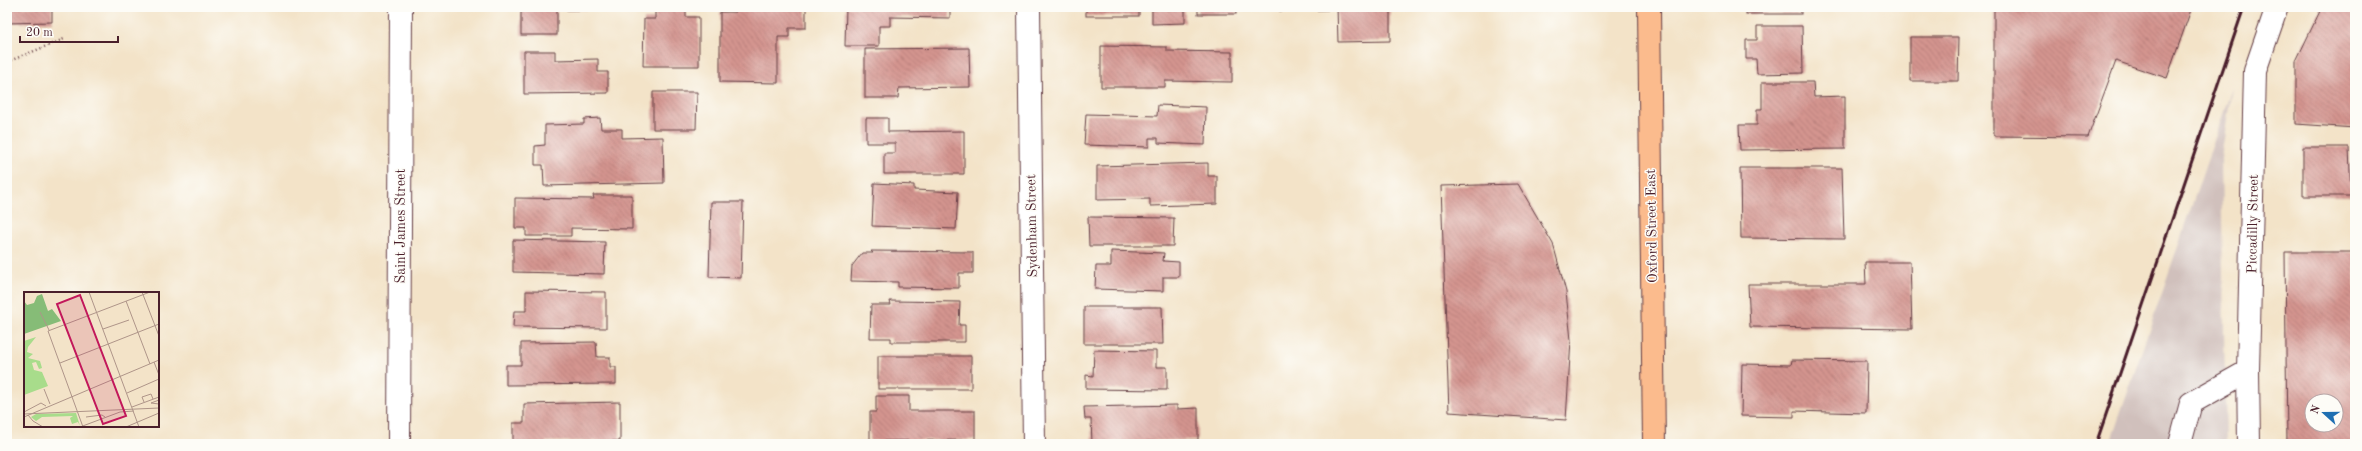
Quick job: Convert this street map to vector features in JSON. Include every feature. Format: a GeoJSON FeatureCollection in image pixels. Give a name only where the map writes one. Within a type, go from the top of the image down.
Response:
{"type":"FeatureCollection","features":[{"type":"Feature","properties":{"kind":"main road","name":"Oxford Street East"},"geometry":{"type":"LineString","coordinates":[[1649,7],[1654,444]]}},
{"type":"Feature","properties":{"kind":"street","name":"Saint James Street"},"geometry":{"type":"LineString","coordinates":[[399,444],[401,7]]}},
{"type":"Feature","properties":{"kind":"street","name":"Sydenham Street"},"geometry":{"type":"LineString","coordinates":[[1029,7],[1034,444]]}},
{"type":"Feature","properties":{"kind":"street","name":"Piccadilly Street"},"geometry":{"type":"LineString","coordinates":[[2249,444],[2248,371],[2255,71],[2277,7]]}},
{"type":"Feature","properties":{"kind":"street"},"geometry":{"type":"LineString","coordinates":[[2180,444],[2191,403],[2248,371]]}},
{"type":"Feature","properties":{"kind":"path"},"geometry":{"type":"LineString","coordinates":[[7,62],[64,39]]}},
{"type":"Feature","properties":{"kind":"shaded area"},"geometry":{"type":"Polygon","coordinates":[[[2232,88],[2221,158],[2226,444],[2110,444],[2232,88]]]}},
{"type":"Feature","properties":{"kind":"building"},"geometry":{"type":"Polygon","coordinates":[[[7,7],[52,7],[52,22],[7,23],[7,7]]]}},
{"type":"Feature","properties":{"kind":"building"},"geometry":{"type":"Polygon","coordinates":[[[521,7],[557,7],[557,35],[521,35],[521,7]]]}},
{"type":"Feature","properties":{"kind":"building"},"geometry":{"type":"Polygon","coordinates":[[[567,7],[596,7],[596,10],[567,10],[567,7]]]}},
{"type":"Feature","properties":{"kind":"building"},"geometry":{"type":"Polygon","coordinates":[[[655,7],[686,7],[686,17],[699,17],[699,66],[643,66],[644,19],[655,19],[655,7]]]}},
{"type":"Feature","properties":{"kind":"building"},"geometry":{"type":"Polygon","coordinates":[[[736,7],[806,7],[806,28],[789,28],[789,37],[778,37],[778,83],[720,82],[720,12],[736,12],[736,7]]]}},
{"type":"Feature","properties":{"kind":"building"},"geometry":{"type":"Polygon","coordinates":[[[846,7],[950,7],[950,18],[890,17],[890,26],[879,26],[879,46],[845,46],[846,7]]]}},
{"type":"Feature","properties":{"kind":"building"},"geometry":{"type":"Polygon","coordinates":[[[1086,7],[1139,7],[1139,16],[1086,16],[1086,7]]]}},
{"type":"Feature","properties":{"kind":"building"},"geometry":{"type":"Polygon","coordinates":[[[1152,7],[1185,7],[1185,23],[1152,24],[1152,7]]]}},
{"type":"Feature","properties":{"kind":"building"},"geometry":{"type":"Polygon","coordinates":[[[1198,7],[1236,7],[1236,14],[1198,14],[1198,7]]]}},
{"type":"Feature","properties":{"kind":"building"},"geometry":{"type":"Polygon","coordinates":[[[1279,7],[1328,7],[1328,10],[1279,11],[1279,7]]]}},
{"type":"Feature","properties":{"kind":"building"},"geometry":{"type":"Polygon","coordinates":[[[1337,7],[1390,7],[1390,41],[1338,42],[1337,7]]]}},
{"type":"Feature","properties":{"kind":"building"},"geometry":{"type":"Polygon","coordinates":[[[1746,7],[1801,7],[1801,14],[1746,14],[1746,7]]]}},
{"type":"Feature","properties":{"kind":"building"},"geometry":{"type":"Polygon","coordinates":[[[1994,7],[2192,7],[2167,78],[2116,61],[2088,137],[1994,136],[1994,7]]]}},
{"type":"Feature","properties":{"kind":"building"},"geometry":{"type":"Polygon","coordinates":[[[2322,7],[2355,7],[2355,128],[2296,124],[2296,61],[2322,7]]]}},
{"type":"Feature","properties":{"kind":"building"},"geometry":{"type":"Polygon","coordinates":[[[1757,26],[1802,26],[1803,73],[1757,74],[1756,59],[1746,59],[1746,40],[1757,40],[1757,26]]]}},
{"type":"Feature","properties":{"kind":"building"},"geometry":{"type":"Polygon","coordinates":[[[1910,37],[1959,37],[1958,81],[1910,81],[1910,37]]]}},
{"type":"Feature","properties":{"kind":"building"},"geometry":{"type":"Polygon","coordinates":[[[1101,46],[1167,47],[1167,51],[1232,52],[1232,82],[1165,81],[1165,87],[1101,87],[1101,46]]]}},
{"type":"Feature","properties":{"kind":"building"},"geometry":{"type":"Polygon","coordinates":[[[969,48],[970,87],[899,88],[898,98],[865,98],[865,49],[969,48]]]}},
{"type":"Feature","properties":{"kind":"building"},"geometry":{"type":"Polygon","coordinates":[[[524,51],[555,51],[555,60],[598,59],[598,72],[608,72],[608,93],[524,94],[524,51]]]}},
{"type":"Feature","properties":{"kind":"building"},"geometry":{"type":"Polygon","coordinates":[[[1762,82],[1813,82],[1814,97],[1845,96],[1845,149],[1740,150],[1739,125],[1757,125],[1757,109],[1762,109],[1762,82]]]}},
{"type":"Feature","properties":{"kind":"building"},"geometry":{"type":"Polygon","coordinates":[[[653,92],[697,92],[696,129],[653,129],[653,92]]]}},
{"type":"Feature","properties":{"kind":"building"},"geometry":{"type":"Polygon","coordinates":[[[1158,105],[1206,107],[1205,145],[1158,143],[1158,138],[1149,138],[1149,147],[1084,145],[1086,114],[1157,116],[1158,105]]]}},
{"type":"Feature","properties":{"kind":"building"},"geometry":{"type":"Polygon","coordinates":[[[600,118],[601,129],[622,129],[622,138],[663,137],[664,183],[544,186],[543,165],[535,165],[535,146],[545,145],[545,125],[584,124],[584,119],[600,118]]]}},
{"type":"Feature","properties":{"kind":"building"},"geometry":{"type":"Polygon","coordinates":[[[866,118],[888,118],[888,132],[964,131],[964,174],[884,174],[884,153],[895,153],[895,143],[866,143],[866,118]]]}},
{"type":"Feature","properties":{"kind":"building"},"geometry":{"type":"Polygon","coordinates":[[[2303,147],[2349,147],[2351,196],[2303,196],[2303,147]]]}},
{"type":"Feature","properties":{"kind":"building"},"geometry":{"type":"Polygon","coordinates":[[[1208,163],[1208,176],[1217,176],[1217,204],[1150,206],[1150,199],[1097,200],[1097,166],[1208,163]]]}},
{"type":"Feature","properties":{"kind":"building"},"geometry":{"type":"Polygon","coordinates":[[[1740,168],[1842,168],[1844,239],[1741,238],[1740,168]]]}},
{"type":"Feature","properties":{"kind":"building"},"geometry":{"type":"Polygon","coordinates":[[[874,183],[914,185],[914,190],[958,192],[956,229],[872,226],[874,183]]]}},
{"type":"Feature","properties":{"kind":"building"},"geometry":{"type":"Polygon","coordinates":[[[1518,184],[1553,244],[1566,292],[1571,340],[1566,420],[1449,412],[1441,186],[1518,184]]]}},
{"type":"Feature","properties":{"kind":"building"},"geometry":{"type":"Polygon","coordinates":[[[593,195],[632,195],[632,229],[571,228],[571,236],[526,236],[526,228],[515,228],[515,198],[594,199],[593,195]]]}},
{"type":"Feature","properties":{"kind":"building"},"geometry":{"type":"Polygon","coordinates":[[[711,202],[743,202],[741,278],[709,277],[711,202]]]}},
{"type":"Feature","properties":{"kind":"building"},"geometry":{"type":"Polygon","coordinates":[[[1088,217],[1174,218],[1173,246],[1089,246],[1088,217]]]}},
{"type":"Feature","properties":{"kind":"building"},"geometry":{"type":"Polygon","coordinates":[[[513,240],[605,242],[604,274],[513,272],[513,240]]]}},
{"type":"Feature","properties":{"kind":"building"},"geometry":{"type":"Polygon","coordinates":[[[871,251],[973,252],[973,273],[959,273],[959,288],[898,287],[898,282],[851,281],[852,266],[862,253],[873,253],[871,251]]]}},
{"type":"Feature","properties":{"kind":"building"},"geometry":{"type":"Polygon","coordinates":[[[1111,251],[1164,253],[1163,261],[1179,262],[1179,277],[1163,277],[1163,291],[1095,289],[1096,266],[1111,266],[1111,251]]]}},
{"type":"Feature","properties":{"kind":"building"},"geometry":{"type":"Polygon","coordinates":[[[2285,252],[2355,252],[2355,444],[2287,444],[2285,252]]]}},
{"type":"Feature","properties":{"kind":"building"},"geometry":{"type":"Polygon","coordinates":[[[1865,262],[1910,262],[1912,329],[1750,327],[1748,284],[1866,284],[1865,262]]]}},
{"type":"Feature","properties":{"kind":"building"},"geometry":{"type":"Polygon","coordinates":[[[526,291],[606,292],[606,328],[513,327],[514,311],[526,311],[526,291]]]}},
{"type":"Feature","properties":{"kind":"building"},"geometry":{"type":"Polygon","coordinates":[[[890,301],[960,302],[959,325],[965,325],[965,342],[891,342],[891,338],[870,338],[871,305],[891,305],[890,301]]]}},
{"type":"Feature","properties":{"kind":"building"},"geometry":{"type":"Polygon","coordinates":[[[1084,307],[1162,307],[1163,344],[1084,344],[1084,307]]]}},
{"type":"Feature","properties":{"kind":"building"},"geometry":{"type":"Polygon","coordinates":[[[596,342],[597,357],[610,357],[610,367],[616,367],[616,384],[506,385],[506,365],[521,365],[521,343],[596,342]]]}},
{"type":"Feature","properties":{"kind":"building"},"geometry":{"type":"Polygon","coordinates":[[[1094,350],[1156,351],[1156,367],[1167,367],[1167,390],[1086,389],[1086,375],[1093,376],[1094,350]]]}},
{"type":"Feature","properties":{"kind":"building"},"geometry":{"type":"Polygon","coordinates":[[[878,356],[971,356],[971,389],[878,389],[878,356]]]}},
{"type":"Feature","properties":{"kind":"building"},"geometry":{"type":"Polygon","coordinates":[[[1792,360],[1867,361],[1866,413],[1794,411],[1794,417],[1741,416],[1742,364],[1791,365],[1792,360]]]}},
{"type":"Feature","properties":{"kind":"building"},"geometry":{"type":"Polygon","coordinates":[[[876,396],[909,396],[909,411],[975,411],[975,440],[870,441],[870,412],[876,412],[876,396]]]}},
{"type":"Feature","properties":{"kind":"building"},"geometry":{"type":"Polygon","coordinates":[[[620,402],[620,441],[546,442],[546,444],[513,443],[513,423],[524,423],[524,404],[620,402]]]}},
{"type":"Feature","properties":{"kind":"building"},"geometry":{"type":"Polygon","coordinates":[[[1177,405],[1177,409],[1198,408],[1198,440],[1092,443],[1091,419],[1085,419],[1084,407],[1177,405]]]}},
{"type":"Feature","properties":{"kind":"building"},"geometry":{"type":"Polygon","coordinates":[[[890,442],[890,444],[860,444],[860,443],[890,442]]]}},
{"type":"Feature","properties":{"kind":"building"},"geometry":{"type":"Polygon","coordinates":[[[1848,442],[1848,444],[1737,444],[1737,443],[1848,442]]]}},
{"type":"Feature","properties":{"kind":"railway"},"geometry":{"type":"LineString","coordinates":[[2096,444],[2244,7]]}}]}
